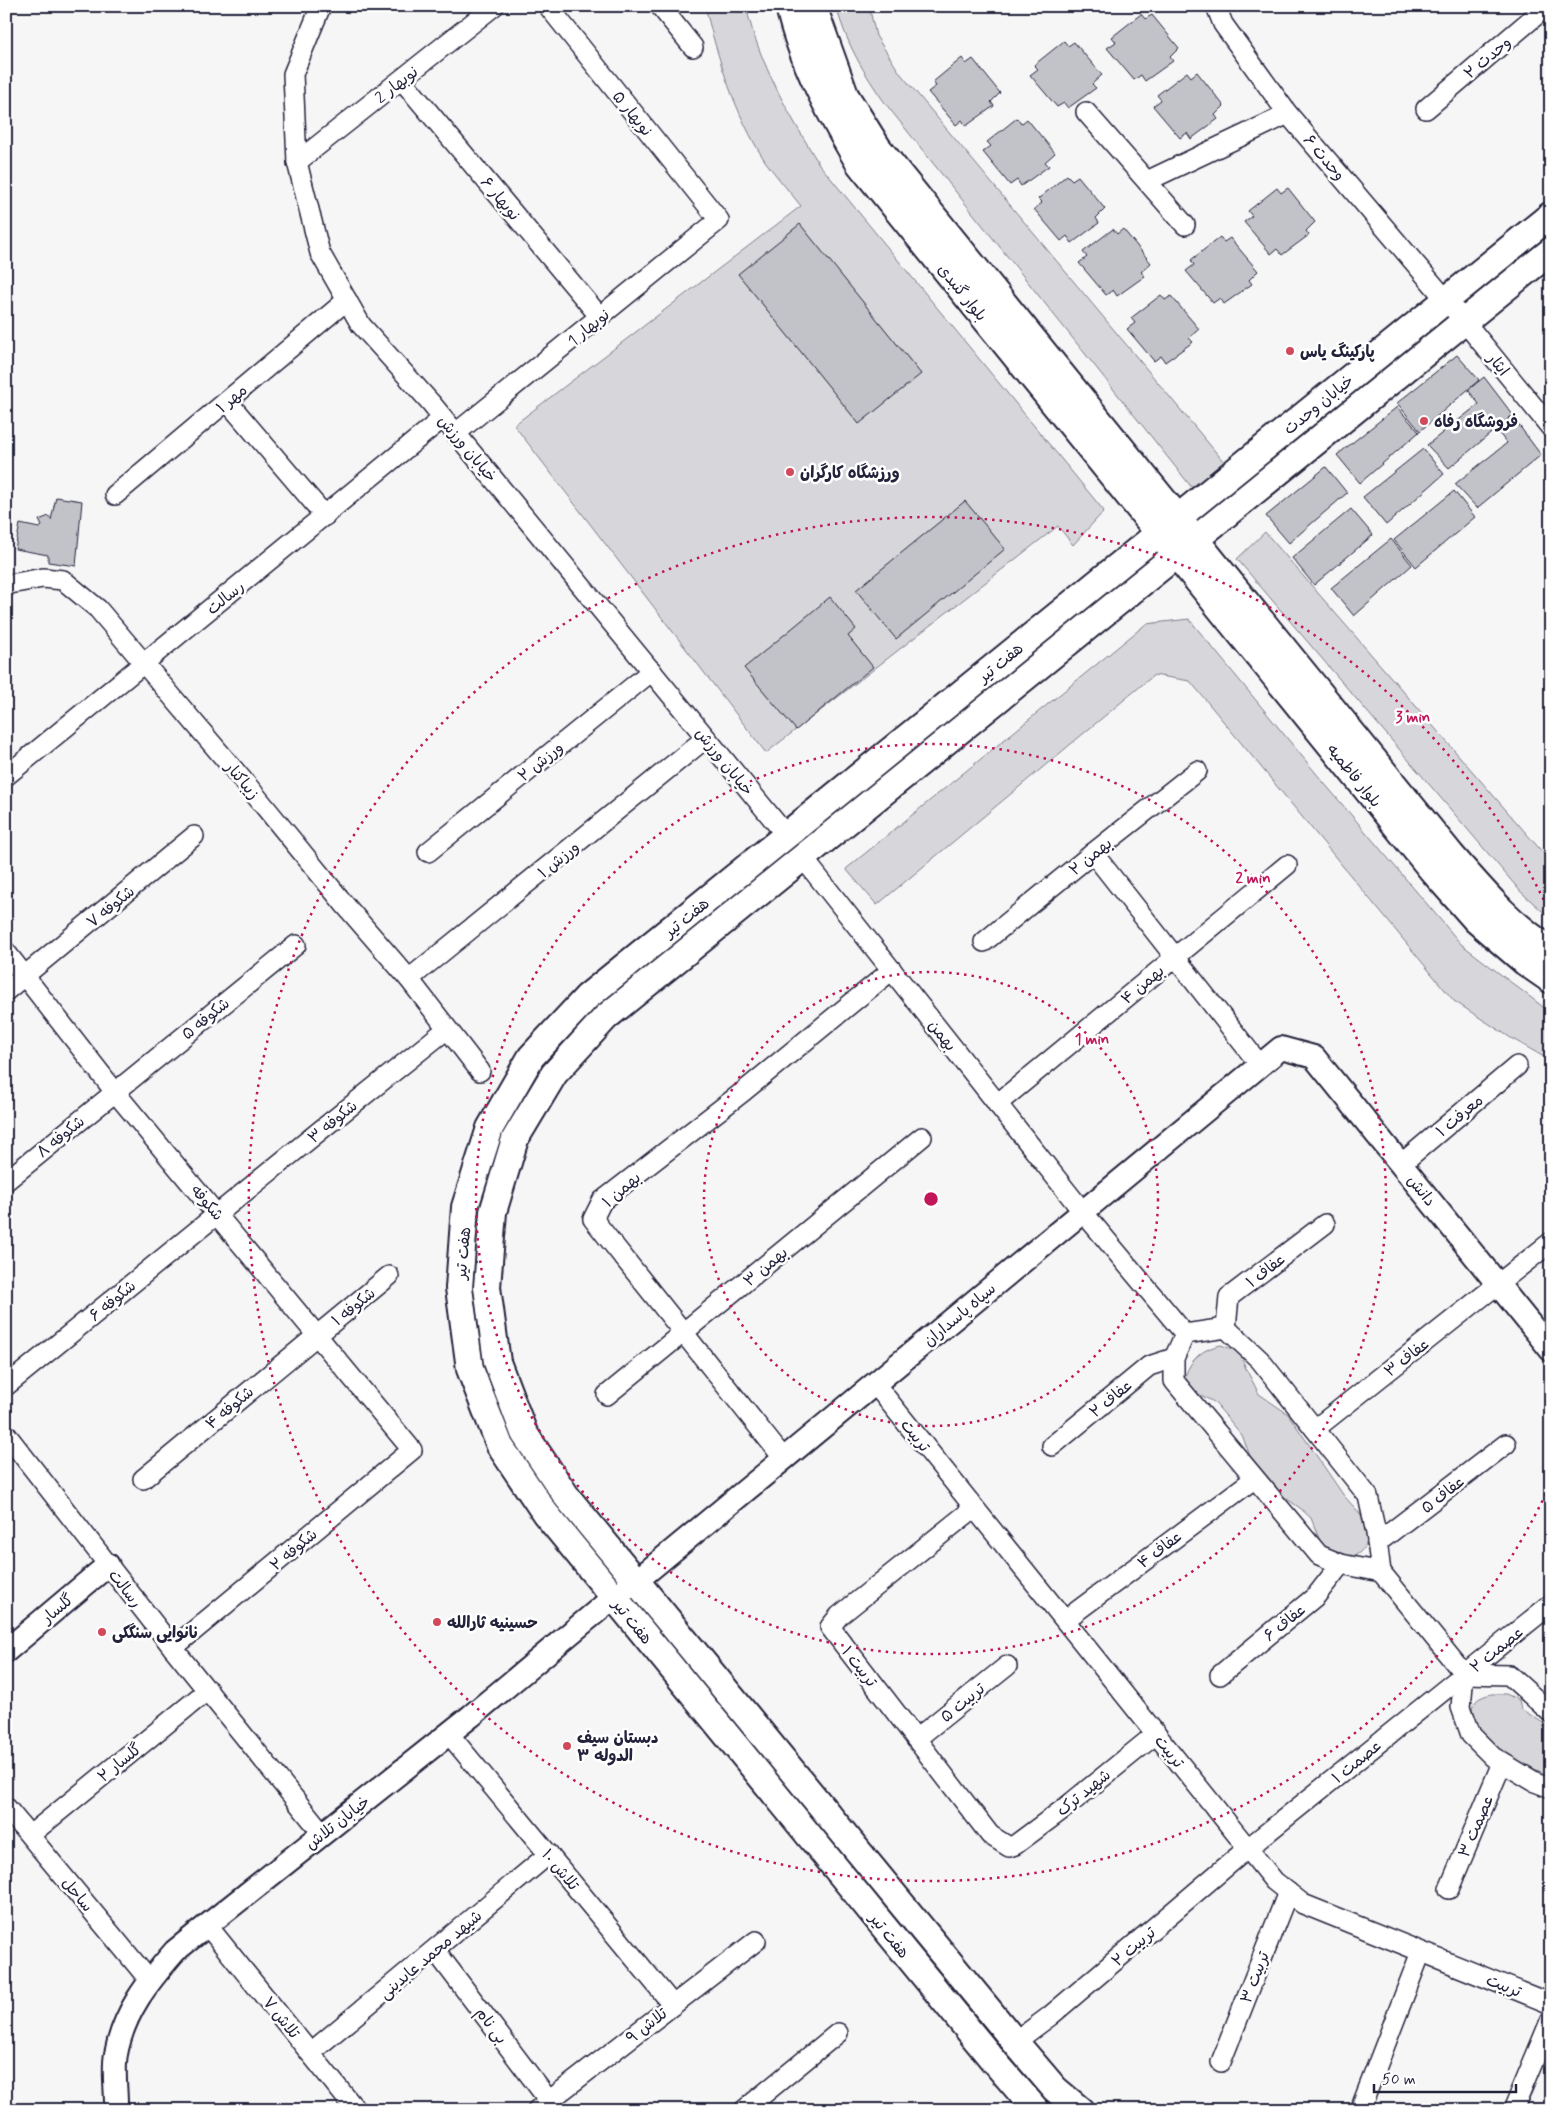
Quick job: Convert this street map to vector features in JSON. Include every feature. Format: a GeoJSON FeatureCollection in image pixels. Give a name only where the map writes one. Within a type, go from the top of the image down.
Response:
{"type":"FeatureCollection","features":[{"type":"Feature","properties":{"kind":"main road","name":"بلوار گنبدی"},"geometry":{"type":"LineString","coordinates":[[789,6],[794,27],[830,113],[859,163],[1186,547]]}},
{"type":"Feature","properties":{"kind":"main road","name":"بلوار گنبدی"},"geometry":{"type":"LineString","coordinates":[[813,6],[845,95],[878,148],[1168,525]]}},
{"type":"Feature","properties":{"kind":"main road","name":"خیابان وحدت"},"geometry":{"type":"LineString","coordinates":[[1168,525],[1551,215]]}},
{"type":"Feature","properties":{"kind":"main road","name":"خیابان وحدت"},"geometry":{"type":"LineString","coordinates":[[1186,547],[1551,251]]}},
{"type":"Feature","properties":{"kind":"main road","name":"هفت تیر"},"geometry":{"type":"LineString","coordinates":[[1036,2110],[992,2060],[545,1513],[500,1446],[470,1370],[459,1288],[465,1207],[490,1128],[531,1057],[587,997],[1168,525]]}},
{"type":"Feature","properties":{"kind":"main road","name":"هفت تیر"},"geometry":{"type":"LineString","coordinates":[[1080,2110],[1055,2089],[1015,2042],[567,1497],[524,1433],[497,1362],[486,1287],[493,1212],[516,1139],[554,1074],[606,1017],[1186,547]]}},
{"type":"Feature","properties":{"kind":"main road","name":"بلوار فاطمیه"},"geometry":{"type":"LineString","coordinates":[[1186,547],[1493,903],[1539,943],[1551,950]]}},
{"type":"Feature","properties":{"kind":"main road","name":"بلوار فاطمیه"},"geometry":{"type":"LineString","coordinates":[[1186,547],[1426,863],[1476,920],[1524,962],[1551,980]]}},
{"type":"Feature","properties":{"kind":"main road"},"geometry":{"type":"LineString","coordinates":[[992,2060],[1015,2042]]}},
{"type":"Feature","properties":{"kind":"street","name":"خیابان ورزش"},"geometry":{"type":"LineString","coordinates":[[321,6],[293,74],[297,162],[320,253],[361,325],[456,433],[786,836]]}},
{"type":"Feature","properties":{"kind":"street","name":"نوبهار 2"},"geometry":{"type":"LineString","coordinates":[[297,162],[494,6]]}},
{"type":"Feature","properties":{"kind":"street","name":"نوبهار ۵"},"geometry":{"type":"LineString","coordinates":[[548,6],[719,220]]}},
{"type":"Feature","properties":{"kind":"street"},"geometry":{"type":"LineString","coordinates":[[660,6],[693,48]]}},
{"type":"Feature","properties":{"kind":"street","name":"وحدت ۶"},"geometry":{"type":"LineString","coordinates":[[1216,6],[1223,24],[1288,114],[1446,300]]}},
{"type":"Feature","properties":{"kind":"street","name":"وحدت ۲"},"geometry":{"type":"LineString","coordinates":[[1426,108],[1547,6]]}},
{"type":"Feature","properties":{"kind":"street","name":"نوبهار ۶"},"geometry":{"type":"LineString","coordinates":[[402,80],[600,317]]}},
{"type":"Feature","properties":{"kind":"street"},"geometry":{"type":"LineString","coordinates":[[1086,112],[1185,225]]}},
{"type":"Feature","properties":{"kind":"street"},"geometry":{"type":"LineString","coordinates":[[1147,181],[1288,114]]}},
{"type":"Feature","properties":{"kind":"street","name":"نوبهار 1"},"geometry":{"type":"LineString","coordinates":[[456,433],[719,220]]}},
{"type":"Feature","properties":{"kind":"street","name":"مهر ۱"},"geometry":{"type":"LineString","coordinates":[[115,495],[347,300]]}},
{"type":"Feature","properties":{"kind":"street","name":"ایثار"},"geometry":{"type":"LineString","coordinates":[[1446,300],[1551,428]]}},
{"type":"Feature","properties":{"kind":"street"},"geometry":{"type":"LineString","coordinates":[[227,401],[325,516]]}},
{"type":"Feature","properties":{"kind":"street","name":"رسالت"},"geometry":{"type":"LineString","coordinates":[[6,776],[443,418]]}},
{"type":"Feature","properties":{"kind":"street","name":"زیباکنار"},"geometry":{"type":"LineString","coordinates":[[8,586],[43,578],[64,580],[98,609],[409,979],[480,1070]]}},
{"type":"Feature","properties":{"kind":"street","name":"ورزش ۲"},"geometry":{"type":"LineString","coordinates":[[428,852],[652,671]]}},
{"type":"Feature","properties":{"kind":"street","name":"ورزش ۱"},"geometry":{"type":"LineString","coordinates":[[409,979],[706,738]]}},
{"type":"Feature","properties":{"kind":"street","name":"بهمن ۲"},"geometry":{"type":"LineString","coordinates":[[984,942],[1093,853],[1197,772]]}},
{"type":"Feature","properties":{"kind":"street","name":"شکوفه ۷"},"geometry":{"type":"LineString","coordinates":[[6,991],[194,836]]}},
{"type":"Feature","properties":{"kind":"street"},"geometry":{"type":"LineString","coordinates":[[1093,853],[1260,1065]]}},
{"type":"Feature","properties":{"kind":"street","name":"بهمن"},"geometry":{"type":"LineString","coordinates":[[802,858],[1083,1212],[1185,1334]]}},
{"type":"Feature","properties":{"kind":"street","name":"بهمن ۴"},"geometry":{"type":"LineString","coordinates":[[998,1104],[1287,865]]}},
{"type":"Feature","properties":{"kind":"street","name":"شکوفه ۵"},"geometry":{"type":"LineString","coordinates":[[115,1092],[296,945]]}},
{"type":"Feature","properties":{"kind":"street","name":"شکوفه"},"geometry":{"type":"LineString","coordinates":[[6,952],[115,1092],[412,1450]]}},
{"type":"Feature","properties":{"kind":"street","name":"بهمن ۱"},"geometry":{"type":"LineString","coordinates":[[784,1459],[593,1219],[602,1201],[744,1091],[892,970]]}},
{"type":"Feature","properties":{"kind":"street","name":"شکوفه ۳"},"geometry":{"type":"LineString","coordinates":[[218,1214],[447,1029]]}},
{"type":"Feature","properties":{"kind":"street","name":"سپاه پاسداران"},"geometry":{"type":"LineString","coordinates":[[636,1581],[1281,1048]]}},
{"type":"Feature","properties":{"kind":"street","name":"دانش"},"geometry":{"type":"LineString","coordinates":[[1281,1048],[1314,1057],[1551,1350]]}},
{"type":"Feature","properties":{"kind":"street","name":"معرفت ۱"},"geometry":{"type":"LineString","coordinates":[[1402,1164],[1517,1066]]}},
{"type":"Feature","properties":{"kind":"street","name":"شکوفه ۸"},"geometry":{"type":"LineString","coordinates":[[6,1181],[115,1092]]}},
{"type":"Feature","properties":{"kind":"street","name":"بهمن ۳"},"geometry":{"type":"LineString","coordinates":[[608,1395],[922,1137]]}},
{"type":"Feature","properties":{"kind":"street","name":"شکوفه ۶"},"geometry":{"type":"LineString","coordinates":[[6,1386],[218,1214]]}},
{"type":"Feature","properties":{"kind":"street","name":"عفاف ۱"},"geometry":{"type":"LineString","coordinates":[[1226,1328],[1229,1297],[1325,1224]]}},
{"type":"Feature","properties":{"kind":"street","name":"عفاف ۳"},"geometry":{"type":"LineString","coordinates":[[1315,1429],[1551,1242]]}},
{"type":"Feature","properties":{"kind":"street","name":"شکوفه ۱"},"geometry":{"type":"LineString","coordinates":[[316,1335],[389,1276]]}},
{"type":"Feature","properties":{"kind":"street"},"geometry":{"type":"LineString","coordinates":[[1381,1572],[1341,1564],[1319,1555],[1254,1479],[1174,1381],[1174,1358],[1185,1334],[1226,1328],[1260,1360],[1368,1496],[1381,1572],[1464,1674],[1461,1707],[1471,1735],[1493,1757],[1502,1763],[1551,1788]]}},
{"type":"Feature","properties":{"kind":"street","name":"شکوفه ۴"},"geometry":{"type":"LineString","coordinates":[[143,1479],[316,1335]]}},
{"type":"Feature","properties":{"kind":"street","name":"عفاف ۲"},"geometry":{"type":"LineString","coordinates":[[1052,1446],[1149,1366],[1174,1358]]}},
{"type":"Feature","properties":{"kind":"street","name":"تربیت"},"geometry":{"type":"LineString","coordinates":[[875,1384],[1274,1881],[1302,1904],[1551,2004]]}},
{"type":"Feature","properties":{"kind":"street","name":"رسالت"},"geometry":{"type":"LineString","coordinates":[[6,1434],[173,1648],[323,1834]]}},
{"type":"Feature","properties":{"kind":"street","name":"عفاف ۵"},"geometry":{"type":"LineString","coordinates":[[1377,1543],[1506,1444]]}},
{"type":"Feature","properties":{"kind":"street","name":"شکوفه ۲"},"geometry":{"type":"LineString","coordinates":[[173,1648],[412,1450]]}},
{"type":"Feature","properties":{"kind":"street","name":"عفاف ۴"},"geometry":{"type":"LineString","coordinates":[[1065,1620],[1254,1479]]}},
{"type":"Feature","properties":{"kind":"street","name":"تربیت ۱"},"geometry":{"type":"LineString","coordinates":[[974,1508],[839,1616],[830,1627],[990,1835],[1009,1847]]}},
{"type":"Feature","properties":{"kind":"street","name":"عفاف ۶"},"geometry":{"type":"LineString","coordinates":[[1220,1675],[1316,1596],[1341,1564]]}},
{"type":"Feature","properties":{"kind":"street","name":"گلسار"},"geometry":{"type":"LineString","coordinates":[[6,1651],[108,1565]]}},
{"type":"Feature","properties":{"kind":"street","name":"خیابان تلاش"},"geometry":{"type":"LineString","coordinates":[[118,2110],[116,2104],[116,2055],[126,2018],[150,1980],[175,1951],[449,1734],[614,1597],[636,1581]]}},
{"type":"Feature","properties":{"kind":"street","name":"عصمت ۲"},"geometry":{"type":"LineString","coordinates":[[1464,1674],[1551,1604]]}},
{"type":"Feature","properties":{"kind":"street","name":"تربیت ۵"},"geometry":{"type":"LineString","coordinates":[[916,1739],[1008,1666]]}},
{"type":"Feature","properties":{"kind":"street"},"geometry":{"type":"LineString","coordinates":[[1464,1674],[1509,1675],[1551,1713]]}},
{"type":"Feature","properties":{"kind":"street","name":"عصمت ۱"},"geometry":{"type":"LineString","coordinates":[[1248,1848],[1464,1674]]}},
{"type":"Feature","properties":{"kind":"street","name":"گلسار ۲"},"geometry":{"type":"LineString","coordinates":[[30,1835],[208,1690]]}},
{"type":"Feature","properties":{"kind":"street","name":"تلاش ۱۰"},"geometry":{"type":"LineString","coordinates":[[449,1734],[673,2005]]}},
{"type":"Feature","properties":{"kind":"street","name":"شهید ترک"},"geometry":{"type":"LineString","coordinates":[[1009,1847],[1015,1845],[1066,1807],[1156,1734]]}},
{"type":"Feature","properties":{"kind":"street","name":"عصمت ۳"},"geometry":{"type":"LineString","coordinates":[[1449,1889],[1502,1763]]}},
{"type":"Feature","properties":{"kind":"street","name":"ساحل"},"geometry":{"type":"LineString","coordinates":[[6,1807],[150,1980]]}},
{"type":"Feature","properties":{"kind":"street","name":"تربیت ۲"},"geometry":{"type":"LineString","coordinates":[[1015,2042],[1050,2016],[1248,1848]]}},
{"type":"Feature","properties":{"kind":"street","name":"شیهد محمد عابدینی"},"geometry":{"type":"LineString","coordinates":[[310,2053],[549,1854]]}},
{"type":"Feature","properties":{"kind":"street","name":"تربیت ۳"},"geometry":{"type":"LineString","coordinates":[[1221,2062],[1288,1892]]}},
{"type":"Feature","properties":{"kind":"street","name":"تلاش ۷"},"geometry":{"type":"LineString","coordinates":[[207,1925],[356,2110]]}},
{"type":"Feature","properties":{"kind":"street","name":"تلاش ۹"},"geometry":{"type":"LineString","coordinates":[[547,2107],[673,2005],[756,1941]]}},
{"type":"Feature","properties":{"kind":"street","name":"بی نام"},"geometry":{"type":"LineString","coordinates":[[435,1950],[547,2107]]}},
{"type":"Feature","properties":{"kind":"street"},"geometry":{"type":"LineString","coordinates":[[1360,2110],[1420,1952]]}},
{"type":"Feature","properties":{"kind":"street"},"geometry":{"type":"LineString","coordinates":[[1514,2110],[1551,2019]]}},
{"type":"Feature","properties":{"kind":"street"},"geometry":{"type":"LineString","coordinates":[[744,2110],[838,2033]]}},
{"type":"Feature","properties":{"kind":"shaded area","name":"ورزشگاه کارگران"},"geometry":{"type":"Polygon","coordinates":[[[705,6],[746,6],[759,48],[776,88],[819,164],[1104,511],[1073,545],[1058,526],[766,753],[514,425],[801,206],[765,161],[754,143],[729,86],[705,6]]]}},
{"type":"Feature","properties":{"kind":"shaded area"},"geometry":{"type":"Polygon","coordinates":[[[836,6],[869,6],[876,36],[900,73],[1224,462],[1193,489],[885,103],[856,57],[836,6]]]}},
{"type":"Feature","properties":{"kind":"shaded area"},"geometry":{"type":"Polygon","coordinates":[[[1265,532],[1551,862],[1551,919],[1521,892],[1237,559],[1265,532]]]}},
{"type":"Feature","properties":{"kind":"shaded area"},"geometry":{"type":"Polygon","coordinates":[[[1189,619],[1324,783],[1461,944],[1551,1013],[1551,1061],[1454,1001],[1190,681],[1154,675],[877,905],[846,869],[1146,624],[1189,619]]]}},
{"type":"Feature","properties":{"kind":"shaded area"},"geometry":{"type":"Polygon","coordinates":[[[1221,1345],[1240,1352],[1246,1369],[1259,1394],[1288,1414],[1344,1496],[1365,1519],[1371,1532],[1367,1542],[1358,1554],[1344,1559],[1322,1546],[1311,1518],[1280,1494],[1250,1456],[1242,1435],[1214,1402],[1192,1391],[1185,1376],[1194,1359],[1208,1349],[1221,1345]]]}},
{"type":"Feature","properties":{"kind":"shaded area"},"geometry":{"type":"Polygon","coordinates":[[[1491,1694],[1506,1694],[1519,1700],[1521,1709],[1551,1728],[1551,1776],[1515,1760],[1491,1744],[1482,1734],[1476,1723],[1473,1707],[1478,1699],[1491,1694]]]}},
{"type":"Feature","properties":{"kind":"building"},"geometry":{"type":"Polygon","coordinates":[[[1141,14],[1145,19],[1152,15],[1179,48],[1170,57],[1173,61],[1145,81],[1141,75],[1134,80],[1107,48],[1116,42],[1112,37],[1141,14]]]}},
{"type":"Feature","properties":{"kind":"building"},"geometry":{"type":"Polygon","coordinates":[[[1064,41],[1068,46],[1074,42],[1102,75],[1092,84],[1096,88],[1068,108],[1064,103],[1057,107],[1030,75],[1038,69],[1034,65],[1064,41]]]}},
{"type":"Feature","properties":{"kind":"building"},"geometry":{"type":"Polygon","coordinates":[[[962,58],[966,64],[973,59],[1000,93],[991,102],[994,106],[966,126],[962,120],[956,125],[928,92],[936,86],[933,82],[962,58]]]}},
{"type":"Feature","properties":{"kind":"building"},"geometry":{"type":"Polygon","coordinates":[[[1187,72],[1191,77],[1197,72],[1224,106],[1215,115],[1218,119],[1191,139],[1187,133],[1180,138],[1153,106],[1161,100],[1157,95],[1187,72]]]}},
{"type":"Feature","properties":{"kind":"building"},"geometry":{"type":"Polygon","coordinates":[[[1017,118],[1021,124],[1027,119],[1055,153],[1045,162],[1049,166],[1021,186],[1017,180],[1010,185],[983,152],[991,146],[987,142],[1017,118]]]}},
{"type":"Feature","properties":{"kind":"building"},"geometry":{"type":"Polygon","coordinates":[[[1067,175],[1072,180],[1078,176],[1105,209],[1096,218],[1099,223],[1072,243],[1067,236],[1061,241],[1034,209],[1042,203],[1038,199],[1067,175]]]}},
{"type":"Feature","properties":{"kind":"building"},"geometry":{"type":"Polygon","coordinates":[[[1277,188],[1281,193],[1288,188],[1315,222],[1306,231],[1309,235],[1282,255],[1277,249],[1271,254],[1244,222],[1252,216],[1248,211],[1277,188]]]}},
{"type":"Feature","properties":{"kind":"building"},"geometry":{"type":"Polygon","coordinates":[[[800,224],[921,374],[859,424],[738,274],[800,224]]]}},
{"type":"Feature","properties":{"kind":"building"},"geometry":{"type":"Polygon","coordinates":[[[1113,229],[1117,234],[1123,229],[1151,263],[1141,272],[1145,276],[1117,296],[1113,290],[1106,295],[1079,263],[1087,257],[1083,252],[1113,229]]]}},
{"type":"Feature","properties":{"kind":"building"},"geometry":{"type":"Polygon","coordinates":[[[1220,237],[1224,242],[1230,238],[1258,271],[1249,280],[1252,284],[1224,304],[1220,298],[1213,303],[1186,271],[1194,265],[1191,260],[1220,237]]]}},
{"type":"Feature","properties":{"kind":"building"},"geometry":{"type":"Polygon","coordinates":[[[1161,295],[1165,300],[1171,296],[1199,329],[1189,338],[1193,342],[1165,362],[1161,356],[1154,361],[1127,329],[1135,323],[1131,318],[1161,295]]]}},
{"type":"Feature","properties":{"kind":"building"},"geometry":{"type":"Polygon","coordinates":[[[1457,355],[1479,380],[1420,431],[1397,403],[1457,355]]]}},
{"type":"Feature","properties":{"kind":"building"},"geometry":{"type":"Polygon","coordinates":[[[1484,377],[1513,415],[1449,468],[1427,445],[1479,404],[1468,390],[1484,377]]]}},
{"type":"Feature","properties":{"kind":"building"},"geometry":{"type":"Polygon","coordinates":[[[1397,407],[1419,432],[1360,483],[1337,455],[1397,407]]]}},
{"type":"Feature","properties":{"kind":"building"},"geometry":{"type":"Polygon","coordinates":[[[1512,416],[1541,455],[1477,508],[1455,484],[1507,443],[1496,430],[1512,416]]]}},
{"type":"Feature","properties":{"kind":"building"},"geometry":{"type":"Polygon","coordinates":[[[1423,449],[1444,474],[1386,525],[1363,497],[1423,449]]]}},
{"type":"Feature","properties":{"kind":"building"},"geometry":{"type":"Polygon","coordinates":[[[1326,467],[1347,493],[1289,543],[1266,516],[1326,467]]]}},
{"type":"Feature","properties":{"kind":"building"},"geometry":{"type":"Polygon","coordinates":[[[1454,491],[1475,517],[1416,567],[1394,540],[1454,491]]]}},
{"type":"Feature","properties":{"kind":"building"},"geometry":{"type":"Polygon","coordinates":[[[56,497],[82,501],[76,566],[48,562],[48,555],[15,549],[20,524],[39,528],[42,526],[39,520],[49,516],[51,520],[56,497]]]}},
{"type":"Feature","properties":{"kind":"building"},"geometry":{"type":"Polygon","coordinates":[[[965,501],[1005,549],[896,639],[856,590],[965,501]]]}},
{"type":"Feature","properties":{"kind":"building"},"geometry":{"type":"Polygon","coordinates":[[[1351,509],[1373,535],[1314,585],[1292,558],[1351,509]]]}},
{"type":"Feature","properties":{"kind":"building"},"geometry":{"type":"Polygon","coordinates":[[[1391,539],[1412,565],[1354,616],[1331,588],[1391,539]]]}},
{"type":"Feature","properties":{"kind":"building"},"geometry":{"type":"Polygon","coordinates":[[[830,597],[856,629],[848,636],[873,667],[796,730],[744,668],[830,597]]]}},
{"type":"Feature","properties":{"kind":"place","name":"پارکینگ یاس"},"geometry":{"type":"Point","coordinates":[1290,351]}},
{"type":"Feature","properties":{"kind":"place","name":"فروشگاه رفاه"},"geometry":{"type":"Point","coordinates":[1424,421]}},
{"type":"Feature","properties":{"kind":"place","name":"ورزشگاه کارگران"},"geometry":{"type":"Point","coordinates":[790,472]}},
{"type":"Feature","properties":{"kind":"place","name":"حسینیه ثارالله"},"geometry":{"type":"Point","coordinates":[437,1622]}},
{"type":"Feature","properties":{"kind":"place","name":"نانوایی سنگکی"},"geometry":{"type":"Point","coordinates":[102,1632]}},
{"type":"Feature","properties":{"kind":"place","name":"دبستان سیف الدوله ۳"},"geometry":{"type":"Point","coordinates":[567,1746]}}]}
